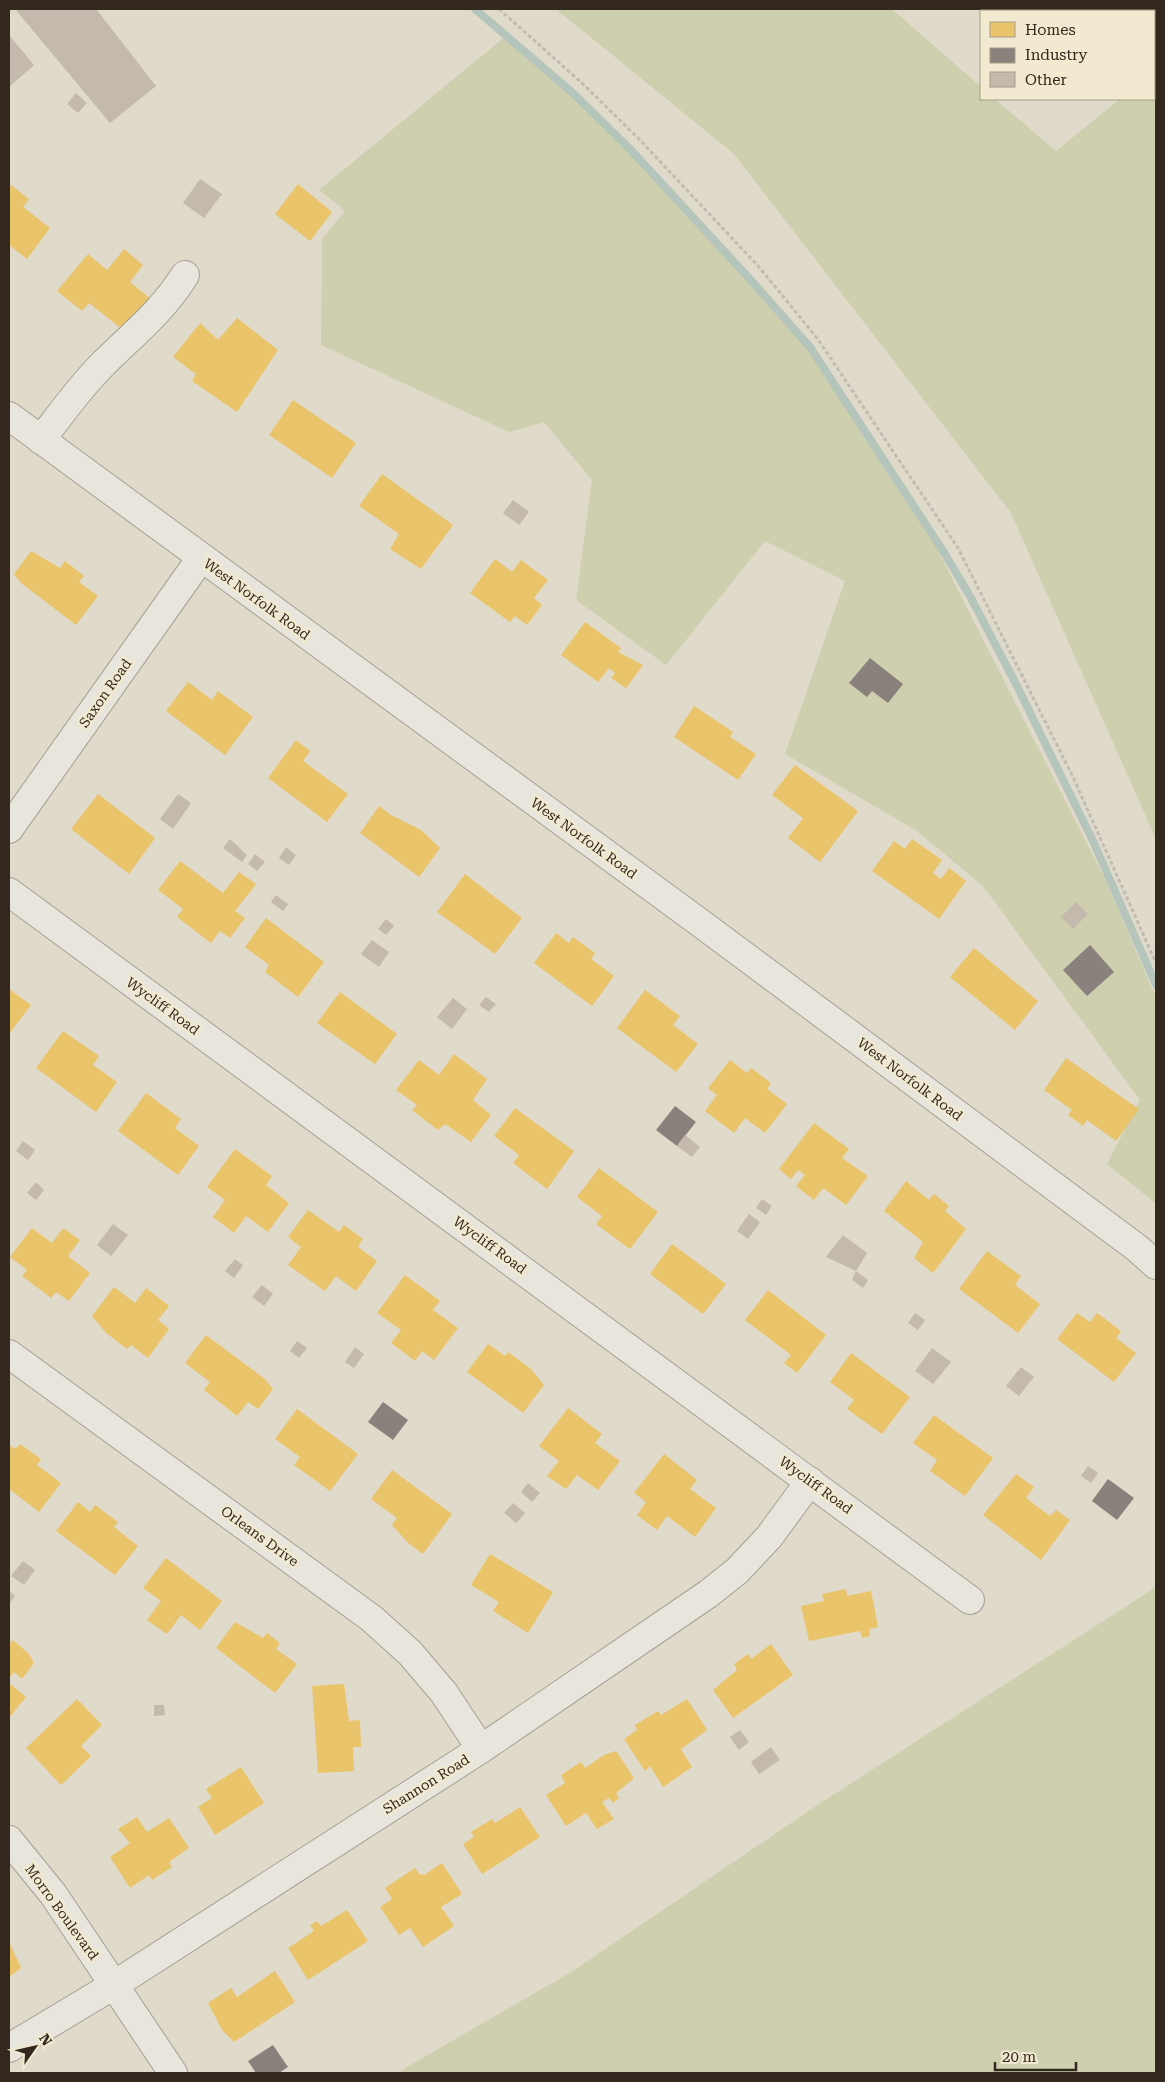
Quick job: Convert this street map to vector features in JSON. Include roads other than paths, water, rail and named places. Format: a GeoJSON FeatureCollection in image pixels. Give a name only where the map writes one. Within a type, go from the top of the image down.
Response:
{"type":"FeatureCollection","features":[{"type":"Feature","properties":{"kind":"street"},"geometry":{"type":"LineString","coordinates":[[40,440],[100,366],[148,323],[185,275]]}},
{"type":"Feature","properties":{"kind":"street","name":"West Norfolk Road"},"geometry":{"type":"LineString","coordinates":[[9,416],[699,922],[1137,1248],[1156,1265]]}},
{"type":"Feature","properties":{"kind":"street","name":"Saxon Road"},"geometry":{"type":"LineString","coordinates":[[9,829],[201,558]]}},
{"type":"Feature","properties":{"kind":"street","name":"Wycliff Road"},"geometry":{"type":"LineString","coordinates":[[9,892],[970,1600]]}},
{"type":"Feature","properties":{"kind":"street","name":"Orleans Drive"},"geometry":{"type":"LineString","coordinates":[[9,1354],[371,1618],[410,1653],[444,1693],[481,1749]]}},
{"type":"Feature","properties":{"kind":"street","name":"Shannon Road"},"geometry":{"type":"LineString","coordinates":[[9,2048],[114,1984],[481,1749],[708,1594],[737,1570],[769,1537],[810,1481]]}},
{"type":"Feature","properties":{"kind":"street","name":"Morro Boulevard"},"geometry":{"type":"LineString","coordinates":[[9,1840],[53,1894],[173,2073]]}},
{"type":"Feature","properties":{"kind":"waterway"},"geometry":{"type":"LineString","coordinates":[[475,9],[574,94],[630,149],[810,347],[945,554],[971,598],[1018,688],[1093,841],[1156,985]]}}]}
